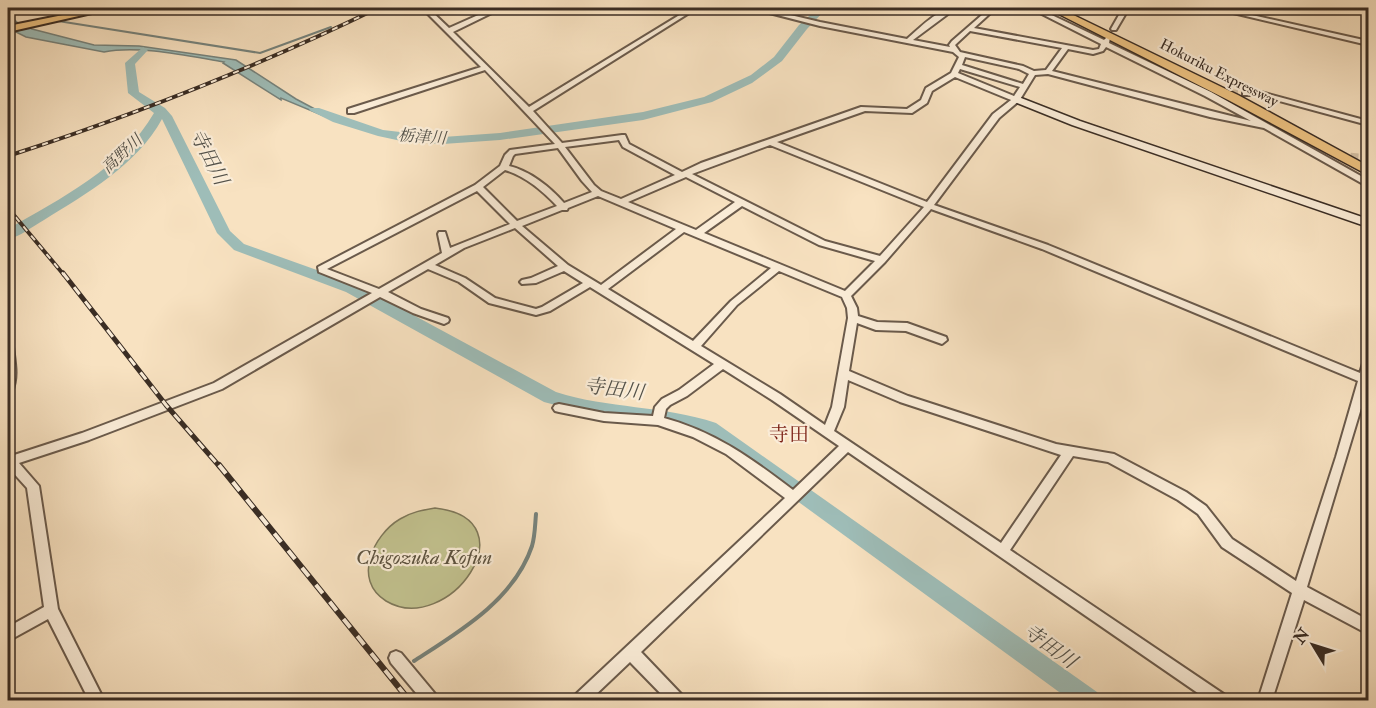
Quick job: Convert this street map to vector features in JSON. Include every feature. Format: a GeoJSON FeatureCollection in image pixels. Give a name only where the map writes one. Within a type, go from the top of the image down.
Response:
{"type":"FeatureCollection","features":[{"type":"Feature","properties":{"kind":"highway","name":"Hokuriku Expressway"},"geometry":{"type":"LineString","coordinates":[[1052,8],[1368,163]]}},
{"type":"Feature","properties":{"kind":"highway","name":"Hokuriku Expressway"},"geometry":{"type":"LineString","coordinates":[[1062,8],[1242,97],[1368,163]]}},
{"type":"Feature","properties":{"kind":"main road"},"geometry":{"type":"LineString","coordinates":[[8,29],[109,8]]}},
{"type":"Feature","properties":{"kind":"street"},"geometry":{"type":"LineString","coordinates":[[425,8],[529,110],[563,147],[588,184],[598,193],[846,295],[853,318],[838,407],[828,432]]}},
{"type":"Feature","properties":{"kind":"street"},"geometry":{"type":"LineString","coordinates":[[448,31],[498,8]]}},
{"type":"Feature","properties":{"kind":"street"},"geometry":{"type":"LineString","coordinates":[[529,110],[694,8]]}},
{"type":"Feature","properties":{"kind":"street"},"geometry":{"type":"LineString","coordinates":[[756,8],[1021,67],[1033,73],[1048,72],[1263,126]]}},
{"type":"Feature","properties":{"kind":"street"},"geometry":{"type":"LineString","coordinates":[[908,41],[936,18],[953,8]]}},
{"type":"Feature","properties":{"kind":"street"},"geometry":{"type":"LineString","coordinates":[[622,202],[704,165],[864,109],[909,111],[924,101],[929,90],[954,74],[962,57],[952,45],[991,8]]}},
{"type":"Feature","properties":{"kind":"street"},"geometry":{"type":"LineString","coordinates":[[1033,8],[1106,41],[1211,94],[1263,126],[1368,183]]}},
{"type":"Feature","properties":{"kind":"street"},"geometry":{"type":"LineString","coordinates":[[1114,29],[1126,8]]}},
{"type":"Feature","properties":{"kind":"street"},"geometry":{"type":"LineString","coordinates":[[1215,8],[1368,43]]}},
{"type":"Feature","properties":{"kind":"street"},"geometry":{"type":"LineString","coordinates":[[970,29],[1098,52],[1106,41]]}},
{"type":"Feature","properties":{"kind":"street"},"geometry":{"type":"LineString","coordinates":[[1048,72],[1066,47]]}},
{"type":"Feature","properties":{"kind":"street"},"geometry":{"type":"LineString","coordinates":[[959,66],[1023,86]]}},
{"type":"Feature","properties":{"kind":"street"},"geometry":{"type":"LineString","coordinates":[[351,111],[485,68]]}},
{"type":"Feature","properties":{"kind":"street"},"geometry":{"type":"LineString","coordinates":[[846,295],[882,260],[929,206],[996,116],[1016,99],[1033,73]]}},
{"type":"Feature","properties":{"kind":"street"},"geometry":{"type":"LineString","coordinates":[[954,74],[1076,123],[1368,223]]}},
{"type":"Feature","properties":{"kind":"street"},"geometry":{"type":"LineString","coordinates":[[1246,93],[1257,93],[1368,123]]}},
{"type":"Feature","properties":{"kind":"street"},"geometry":{"type":"LineString","coordinates":[[444,320],[417,311],[381,292],[322,270],[322,267],[478,187],[504,167],[509,154],[513,152],[563,147],[622,137],[626,145],[822,243],[882,260]]}},
{"type":"Feature","properties":{"kind":"street"},"geometry":{"type":"LineString","coordinates":[[770,142],[929,206],[1043,246],[1366,380]]}},
{"type":"Feature","properties":{"kind":"street"},"geometry":{"type":"LineString","coordinates":[[1319,156],[1336,156]]}},
{"type":"Feature","properties":{"kind":"street"},"geometry":{"type":"LineString","coordinates":[[504,167],[514,170],[549,192],[564,208]]}},
{"type":"Feature","properties":{"kind":"street"},"geometry":{"type":"LineString","coordinates":[[478,187],[516,225],[564,267],[695,346],[828,432],[1220,700]]}},
{"type":"Feature","properties":{"kind":"street"},"geometry":{"type":"LineString","coordinates":[[97,700],[51,610],[33,486],[8,462],[85,437],[218,386],[364,304],[447,254],[480,238],[564,208],[598,193]]}},
{"type":"Feature","properties":{"kind":"street"},"geometry":{"type":"LineString","coordinates":[[697,234],[741,202]]}},
{"type":"Feature","properties":{"kind":"street"},"geometry":{"type":"LineString","coordinates":[[601,289],[683,228]]}},
{"type":"Feature","properties":{"kind":"street"},"geometry":{"type":"LineString","coordinates":[[442,234],[447,254]]}},
{"type":"Feature","properties":{"kind":"street"},"geometry":{"type":"LineString","coordinates":[[427,265],[462,280],[492,301],[536,312],[590,283]]}},
{"type":"Feature","properties":{"kind":"street"},"geometry":{"type":"LineString","coordinates":[[525,282],[533,281],[564,267]]}},
{"type":"Feature","properties":{"kind":"street"},"geometry":{"type":"LineString","coordinates":[[695,346],[734,303],[778,267]]}},
{"type":"Feature","properties":{"kind":"street"},"geometry":{"type":"LineString","coordinates":[[853,318],[876,326],[907,327],[942,340]]}},
{"type":"Feature","properties":{"kind":"street"},"geometry":{"type":"LineString","coordinates":[[8,347],[11,374],[8,389]]}},
{"type":"Feature","properties":{"kind":"street"},"geometry":{"type":"LineString","coordinates":[[1265,700],[1366,380],[1368,363]]}},
{"type":"Feature","properties":{"kind":"street"},"geometry":{"type":"LineString","coordinates":[[658,421],[661,406],[722,364]]}},
{"type":"Feature","properties":{"kind":"street"},"geometry":{"type":"LineString","coordinates":[[843,373],[904,399],[1056,449],[1110,457],[1182,496],[1202,510],[1227,543],[1299,590],[1368,627]]}},
{"type":"Feature","properties":{"kind":"street"},"geometry":{"type":"LineString","coordinates":[[559,408],[604,417],[658,421],[703,435],[725,446],[793,497]]}},
{"type":"Feature","properties":{"kind":"street"},"geometry":{"type":"LineString","coordinates":[[580,700],[847,446]]}},
{"type":"Feature","properties":{"kind":"street"},"geometry":{"type":"LineString","coordinates":[[1007,545],[1070,451]]}},
{"type":"Feature","properties":{"kind":"street"},"geometry":{"type":"LineString","coordinates":[[8,634],[51,610]]}},
{"type":"Feature","properties":{"kind":"street"},"geometry":{"type":"LineString","coordinates":[[631,652],[677,700]]}},
{"type":"Feature","properties":{"kind":"street"},"geometry":{"type":"LineString","coordinates":[[396,658],[431,700]]}},
{"type":"Feature","properties":{"kind":"green space","name":"Chigozuka Kofun"},"geometry":{"type":"Polygon","coordinates":[[[435,508],[464,517],[477,532],[479,552],[470,572],[455,591],[434,604],[410,608],[386,601],[376,592],[370,582],[368,570],[375,546],[390,526],[400,519],[413,513],[435,508]]]}},
{"type":"Feature","properties":{"kind":"water"},"geometry":{"type":"Polygon","coordinates":[[[8,14],[18,23],[32,29],[94,45],[139,46],[236,60],[296,99],[341,123],[281,98],[281,100],[224,62],[148,51],[104,52],[26,37],[8,28],[8,14]]]}},
{"type":"Feature","properties":{"kind":"waterway","name":"栃津川"},"geometry":{"type":"LineString","coordinates":[[315,110],[348,124],[382,134],[443,141],[500,137],[643,116],[687,106],[748,81],[778,59],[803,27],[822,8]]}},
{"type":"Feature","properties":{"kind":"waterway"},"geometry":{"type":"LineString","coordinates":[[58,21],[260,53],[331,27]]}},
{"type":"Feature","properties":{"kind":"waterway","name":"高野川"},"geometry":{"type":"LineString","coordinates":[[143,50],[130,63],[134,93],[160,112]]}},
{"type":"Feature","properties":{"kind":"waterway","name":"高野川"},"geometry":{"type":"LineString","coordinates":[[8,235],[71,197],[116,164],[151,129],[160,112]]}},
{"type":"Feature","properties":{"kind":"waterway","name":"寺田川"},"geometry":{"type":"LineString","coordinates":[[160,112],[166,116],[224,233],[239,247],[351,288],[550,397],[589,407],[671,417],[710,428],[1089,700]]}},
{"type":"Feature","properties":{"kind":"waterway"},"geometry":{"type":"LineString","coordinates":[[414,661],[483,613],[512,583],[524,565],[532,546],[536,514]]}},
{"type":"Feature","properties":{"kind":"tunnel"},"geometry":{"type":"LineString","coordinates":[[1221,93],[1246,93]]}},
{"type":"Feature","properties":{"kind":"tunnel"},"geometry":{"type":"LineString","coordinates":[[1338,156],[1367,158]]}},
{"type":"Feature","properties":{"kind":"railway"},"geometry":{"type":"LineString","coordinates":[[8,156],[102,124],[196,88],[288,50],[378,8]]}},
{"type":"Feature","properties":{"kind":"railway"},"geometry":{"type":"LineString","coordinates":[[8,208],[64,275]]}},
{"type":"Feature","properties":{"kind":"railway"},"geometry":{"type":"LineString","coordinates":[[63,273],[166,405],[220,467]]}},
{"type":"Feature","properties":{"kind":"railway"},"geometry":{"type":"LineString","coordinates":[[219,465],[409,700]]}},
{"type":"Feature","properties":{"kind":"district","name":"寺田"},"geometry":{"type":"Point","coordinates":[789,434]}}]}
